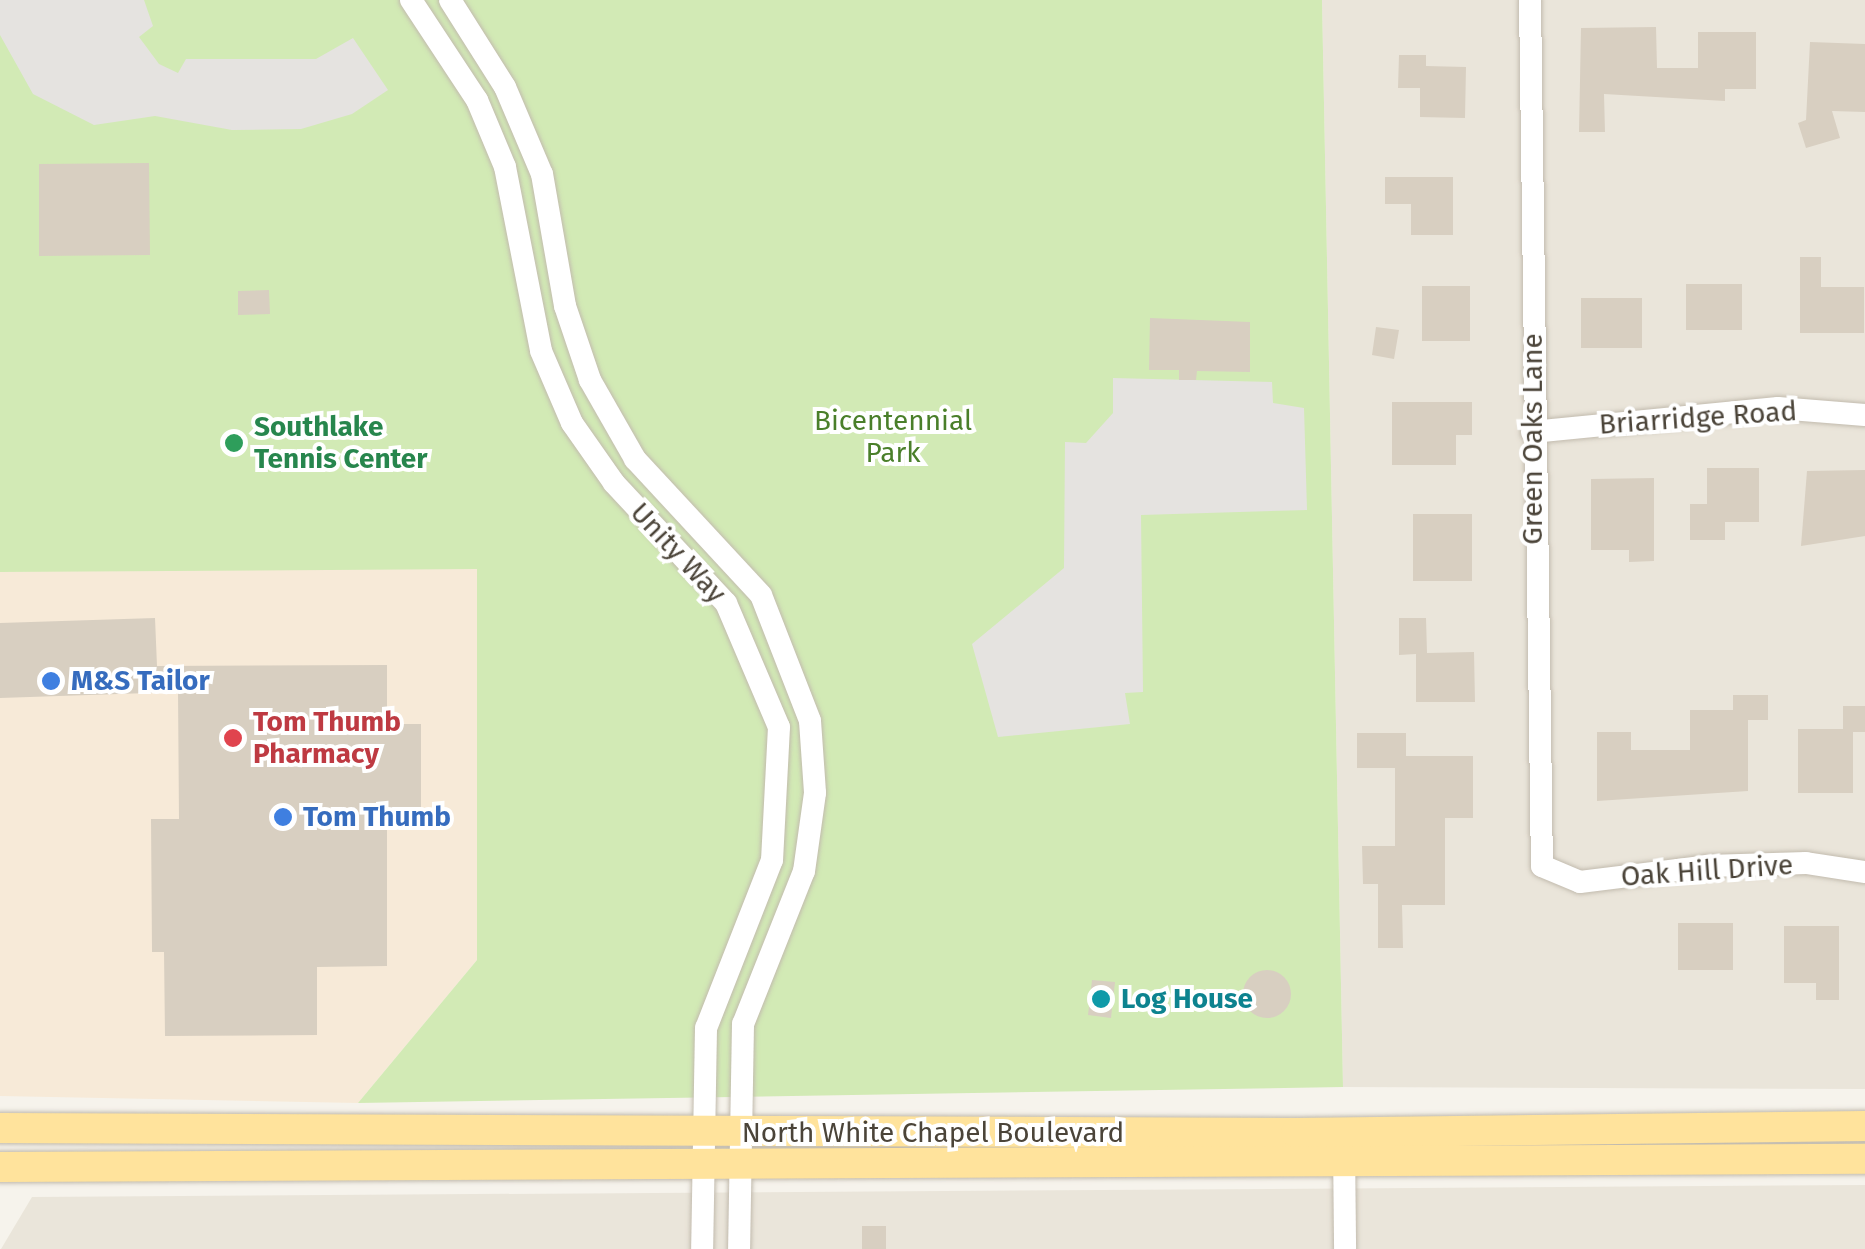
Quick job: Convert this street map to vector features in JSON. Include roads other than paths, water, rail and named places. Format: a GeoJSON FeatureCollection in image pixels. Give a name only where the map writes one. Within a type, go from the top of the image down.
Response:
{"type":"FeatureCollection","features":[{"type":"Feature","properties":{"kind":"main road","name":"North White Chapel Boulevard"},"geometry":{"type":"LineString","coordinates":[[0,1167],[700,1148],[1344,1144],[1865,1126]]}},
{"type":"Feature","properties":{"kind":"main road","name":"North White Chapel Boulevard"},"geometry":{"type":"LineString","coordinates":[[0,1128],[700,1148]]}},
{"type":"Feature","properties":{"kind":"main road","name":"North White Chapel Boulevard"},"geometry":{"type":"LineString","coordinates":[[1344,1144],[1865,1159]]}},
{"type":"Feature","properties":{"kind":"street","name":"Unity Way"},"geometry":{"type":"LineString","coordinates":[[412,0],[478,100],[505,166],[542,350],[572,423],[614,484],[726,603],[774,704],[778,828],[762,890],[712,999],[700,1148],[702,1249]]}},
{"type":"Feature","properties":{"kind":"street","name":"Unity Way"},"geometry":{"type":"LineString","coordinates":[[450,0],[505,87],[542,174],[564,306],[590,380],[636,459],[761,595],[806,698],[815,757],[812,828],[792,905],[743,1024],[739,1249]]}},
{"type":"Feature","properties":{"kind":"street","name":"Green Oaks Lane"},"geometry":{"type":"LineString","coordinates":[[1530,0],[1538,853],[1550,874]]}},
{"type":"Feature","properties":{"kind":"street","name":"Briarridge Road"},"geometry":{"type":"LineString","coordinates":[[1532,432],[1778,408],[1865,416]]}},
{"type":"Feature","properties":{"kind":"street"},"geometry":{"type":"LineString","coordinates":[[774,704],[806,698]]}},
{"type":"Feature","properties":{"kind":"street","name":"Oak Hill Drive"},"geometry":{"type":"LineString","coordinates":[[1550,874],[1580,882],[1806,864],[1865,872]]}},
{"type":"Feature","properties":{"kind":"street"},"geometry":{"type":"LineString","coordinates":[[1344,1144],[1345,1249]]}},
{"type":"Feature","properties":{"kind":"place","name":"Southlake Tennis Center"},"geometry":{"type":"Point","coordinates":[234,443]}},
{"type":"Feature","properties":{"kind":"place","name":"M&S Tailor"},"geometry":{"type":"Point","coordinates":[51,681]}},
{"type":"Feature","properties":{"kind":"place","name":"Tom Thumb Pharmacy"},"geometry":{"type":"Point","coordinates":[233,738]}},
{"type":"Feature","properties":{"kind":"place","name":"Tom Thumb"},"geometry":{"type":"Point","coordinates":[283,817]}},
{"type":"Feature","properties":{"kind":"place","name":"Log House"},"geometry":{"type":"Point","coordinates":[1101,999]}},
{"type":"Feature","properties":{"kind":"park label","name":"Bicentennial Park"},"geometry":{"type":"Point","coordinates":[893,437]}}]}
